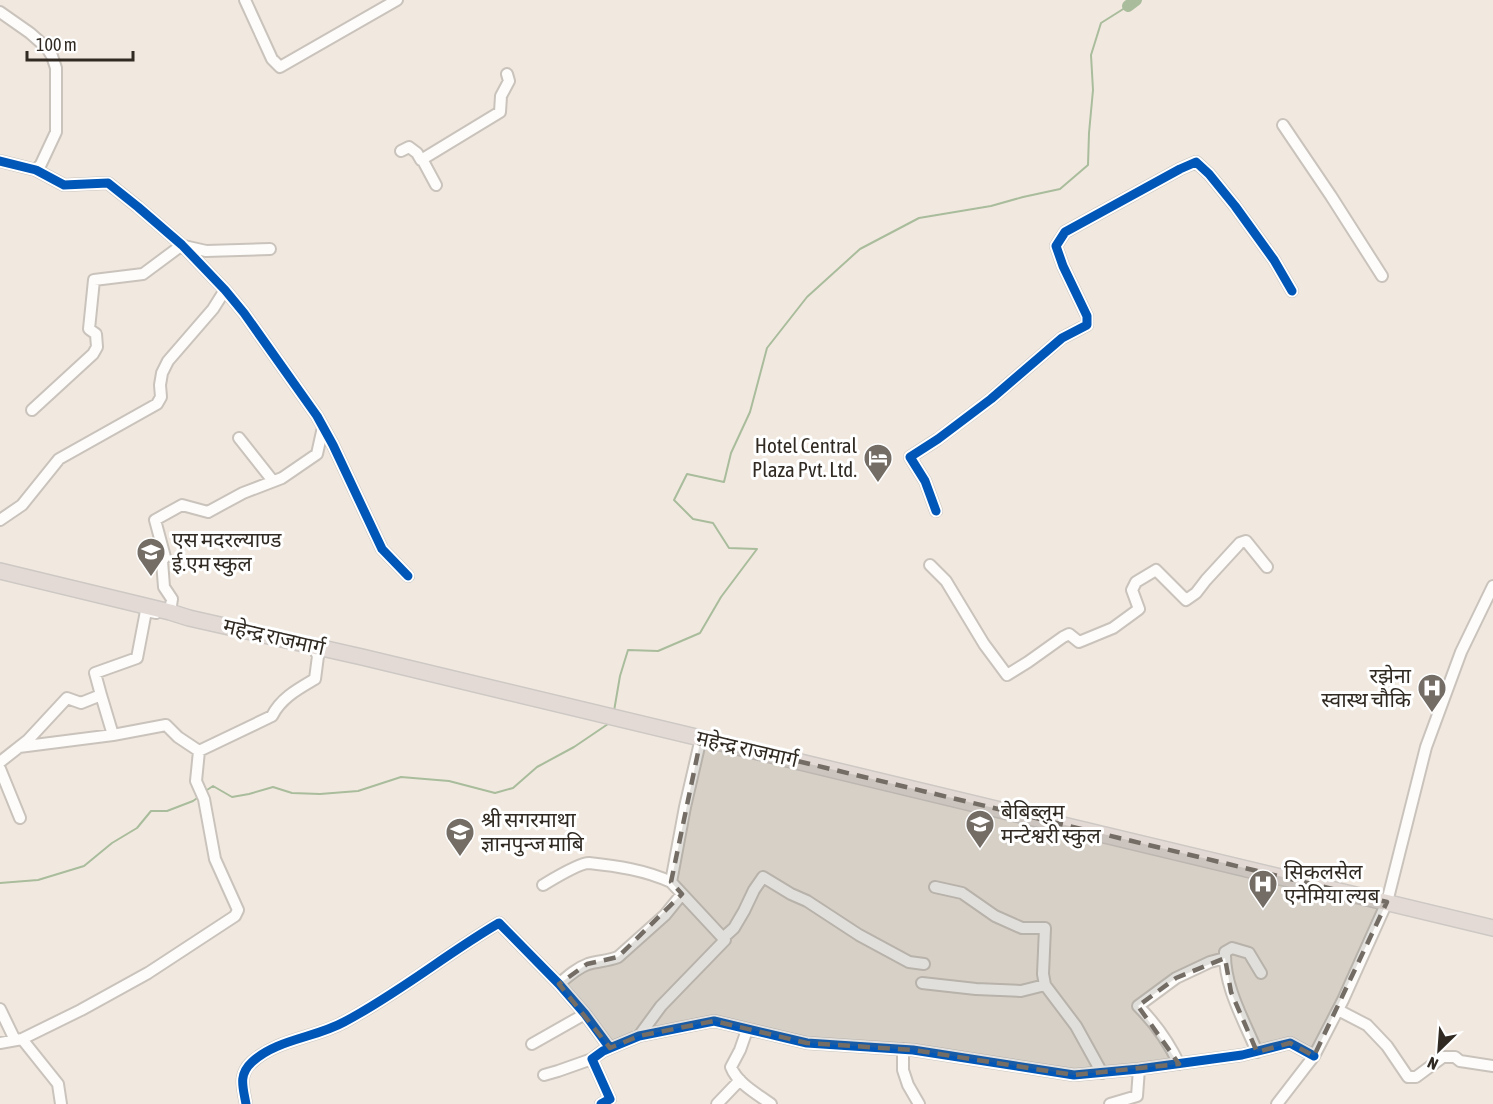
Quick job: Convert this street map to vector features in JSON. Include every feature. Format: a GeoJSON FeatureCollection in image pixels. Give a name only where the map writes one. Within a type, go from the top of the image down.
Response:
{"type":"FeatureCollection","features":[{"type":"Feature","properties":{"kind":"highway","name":"महेन्द्र राजमार्ग"},"geometry":{"type":"LineString","coordinates":[[0,571],[1493,928]]}},
{"type":"Feature","properties":{"kind":"street"},"geometry":{"type":"LineString","coordinates":[[245,0],[272,59],[280,67],[396,0]]}},
{"type":"Feature","properties":{"kind":"street"},"geometry":{"type":"LineString","coordinates":[[0,12],[47,48],[56,68],[56,132],[36,170]]}},
{"type":"Feature","properties":{"kind":"street"},"geometry":{"type":"LineString","coordinates":[[422,159],[500,112],[501,96],[509,81],[507,74]]}},
{"type":"Feature","properties":{"kind":"street"},"geometry":{"type":"LineString","coordinates":[[1283,125],[1382,276]]}},
{"type":"Feature","properties":{"kind":"street"},"geometry":{"type":"LineString","coordinates":[[401,150],[409,147],[417,153],[436,185]]}},
{"type":"Feature","properties":{"kind":"street"},"geometry":{"type":"LineString","coordinates":[[0,161],[36,170],[64,185],[108,183],[182,246],[225,290],[317,416],[382,549],[408,576]]}},
{"type":"Feature","properties":{"kind":"street"},"geometry":{"type":"LineString","coordinates":[[936,511],[924,481],[910,457],[991,399],[1062,338],[1087,325],[1088,316],[1063,266],[1056,246],[1065,232],[1196,162],[1235,206],[1274,260],[1292,291]]}},
{"type":"Feature","properties":{"kind":"street"},"geometry":{"type":"LineString","coordinates":[[32,410],[93,354],[97,346],[96,334],[88,329],[94,280],[143,274],[182,246],[207,251],[270,249]]}},
{"type":"Feature","properties":{"kind":"street"},"geometry":{"type":"LineString","coordinates":[[0,520],[22,506],[59,459],[157,404],[161,397],[162,373],[168,361],[213,309],[225,290]]}},
{"type":"Feature","properties":{"kind":"street"},"geometry":{"type":"LineString","coordinates":[[170,612],[172,599],[164,587],[162,561],[165,556],[155,520],[182,505],[208,512],[243,493],[282,478],[317,454],[323,427]]}},
{"type":"Feature","properties":{"kind":"street"},"geometry":{"type":"LineString","coordinates":[[239,438],[273,481]]}},
{"type":"Feature","properties":{"kind":"street"},"geometry":{"type":"LineString","coordinates":[[930,565],[946,581],[984,644],[1007,675],[1069,634],[1079,642],[1113,628],[1139,609],[1132,590],[1136,582],[1156,570],[1186,600],[1196,593],[1240,543],[1246,541],[1267,567]]}},
{"type":"Feature","properties":{"kind":"street"},"geometry":{"type":"LineString","coordinates":[[1277,1104],[1314,1056],[1338,1010],[1387,902],[1426,747],[1461,652],[1493,586]]}},
{"type":"Feature","properties":{"kind":"street"},"geometry":{"type":"LineString","coordinates":[[113,735],[95,673],[137,658],[146,611],[189,618]]}},
{"type":"Feature","properties":{"kind":"street"},"geometry":{"type":"LineString","coordinates":[[199,751],[272,716],[278,705],[315,679],[318,656],[313,646]]}},
{"type":"Feature","properties":{"kind":"street"},"geometry":{"type":"LineString","coordinates":[[0,762],[27,740],[67,699],[81,703],[101,695]]}},
{"type":"Feature","properties":{"kind":"street"},"geometry":{"type":"LineString","coordinates":[[19,747],[113,735],[166,725],[178,737],[199,751]]}},
{"type":"Feature","properties":{"kind":"street"},"geometry":{"type":"LineString","coordinates":[[671,882],[701,738]]}},
{"type":"Feature","properties":{"kind":"street"},"geometry":{"type":"LineString","coordinates":[[0,1043],[18,1040],[81,1010],[148,973],[235,916],[238,910],[215,859],[204,799],[196,781],[199,751]]}},
{"type":"Feature","properties":{"kind":"street"},"geometry":{"type":"LineString","coordinates":[[0,769],[20,818]]}},
{"type":"Feature","properties":{"kind":"street"},"geometry":{"type":"LineString","coordinates":[[543,885],[577,866],[589,863],[658,876],[671,882],[723,938]]}},
{"type":"Feature","properties":{"kind":"street"},"geometry":{"type":"LineString","coordinates":[[639,1036],[661,1006],[734,928],[763,878],[909,962],[924,964]]}},
{"type":"Feature","properties":{"kind":"street"},"geometry":{"type":"LineString","coordinates":[[935,886],[962,893],[995,916],[1022,928],[1045,928],[1043,974],[1045,985],[1076,1026],[1102,1072]]}},
{"type":"Feature","properties":{"kind":"street"},"geometry":{"type":"LineString","coordinates":[[559,984],[587,964],[618,957],[664,915],[682,894]]}},
{"type":"Feature","properties":{"kind":"street"},"geometry":{"type":"LineString","coordinates":[[246,1104],[241,1081],[250,1063],[259,1056],[286,1042],[311,1036],[342,1024],[378,1004],[499,922],[559,984],[610,1048]]}},
{"type":"Feature","properties":{"kind":"street"},"geometry":{"type":"LineString","coordinates":[[1257,1052],[1231,992],[1225,952],[1232,948],[1249,953],[1261,973]]}},
{"type":"Feature","properties":{"kind":"street"},"geometry":{"type":"LineString","coordinates":[[1179,1064],[1172,1049],[1150,1018],[1138,1006],[1176,978],[1210,962],[1225,958]]}},
{"type":"Feature","properties":{"kind":"street"},"geometry":{"type":"LineString","coordinates":[[922,983],[1021,991],[1045,985]]}},
{"type":"Feature","properties":{"kind":"street"},"geometry":{"type":"LineString","coordinates":[[0,1009],[18,1040],[58,1084],[62,1104]]}},
{"type":"Feature","properties":{"kind":"street"},"geometry":{"type":"LineString","coordinates":[[1338,1010],[1367,1025],[1388,1046],[1408,1077],[1416,1077],[1443,1057],[1455,1057],[1460,1061],[1493,1066]]}},
{"type":"Feature","properties":{"kind":"street"},"geometry":{"type":"LineString","coordinates":[[532,1044],[585,1014]]}},
{"type":"Feature","properties":{"kind":"street"},"geometry":{"type":"LineString","coordinates":[[544,1075],[592,1059],[603,1051],[639,1036],[714,1021],[807,1043],[903,1049],[1074,1075],[1242,1055],[1290,1043],[1314,1056]]}},
{"type":"Feature","properties":{"kind":"street"},"geometry":{"type":"LineString","coordinates":[[747,1030],[731,1067],[740,1080],[771,1104]]}},
{"type":"Feature","properties":{"kind":"street"},"geometry":{"type":"LineString","coordinates":[[903,1049],[903,1070],[908,1085],[920,1104]]}},
{"type":"Feature","properties":{"kind":"street"},"geometry":{"type":"LineString","coordinates":[[592,1059],[608,1102]]}},
{"type":"Feature","properties":{"kind":"street"},"geometry":{"type":"LineString","coordinates":[[1110,1104],[1137,1096],[1139,1069]]}},
{"type":"Feature","properties":{"kind":"street"},"geometry":{"type":"LineString","coordinates":[[717,1104],[740,1080]]}},
{"type":"Feature","properties":{"kind":"highlighted area"},"geometry":{"type":"Polygon","coordinates":[[[701,738],[1387,902],[1314,1056],[1290,1043],[1257,1052],[1231,992],[1225,958],[1176,978],[1138,1006],[1179,1064],[1074,1075],[913,1050],[807,1043],[714,1021],[639,1036],[610,1048],[559,984],[587,964],[618,957],[682,894],[671,882],[701,738]]]}},
{"type":"Feature","properties":{"kind":"waterway"},"geometry":{"type":"LineString","coordinates":[[1128,6],[1136,0]]}},
{"type":"Feature","properties":{"kind":"waterway"},"geometry":{"type":"LineString","coordinates":[[614,711],[620,676],[628,650],[658,651],[700,633],[721,597],[757,549],[729,548],[713,523],[693,519],[674,500],[687,474],[724,482],[731,453],[750,412],[767,348],[807,297],[860,249],[919,218],[991,206],[1060,189],[1088,165],[1093,90],[1091,55],[1101,23],[1128,6]]}},
{"type":"Feature","properties":{"kind":"waterway"},"geometry":{"type":"LineString","coordinates":[[204,792],[213,786],[232,797],[273,787],[292,793],[320,794],[358,791],[401,777],[449,781],[495,793],[513,788],[537,767],[574,747],[608,724],[609,721]]}},
{"type":"Feature","properties":{"kind":"waterway"},"geometry":{"type":"LineString","coordinates":[[0,883],[38,880],[84,866],[112,843],[137,828],[151,811],[167,811],[200,796]]}},
{"type":"Feature","properties":{"kind":"cycle path"},"geometry":{"type":"LineString","coordinates":[[0,161],[36,170],[64,185],[108,183],[182,245],[244,313],[317,416],[382,549],[408,576]]}},
{"type":"Feature","properties":{"kind":"cycle path"},"geometry":{"type":"LineString","coordinates":[[936,511],[925,481],[910,457],[991,399],[1062,338],[1087,325],[1087,316],[1056,246],[1065,232],[1196,162],[1235,206],[1274,260],[1292,291]]}},
{"type":"Feature","properties":{"kind":"cycle path"},"geometry":{"type":"LineString","coordinates":[[246,1104],[243,1077],[252,1062],[262,1054],[284,1043],[333,1027],[364,1011],[499,923],[559,984],[610,1048],[592,1059],[610,1099],[601,1104]]}},
{"type":"Feature","properties":{"kind":"cycle path"},"geometry":{"type":"LineString","coordinates":[[610,1048],[639,1036],[714,1021],[807,1043],[913,1050],[1074,1075],[1242,1055],[1290,1043],[1314,1056]]}},
{"type":"Feature","properties":{"kind":"place","name":"Hotel Central Plaza Pvt. Ltd."},"geometry":{"type":"Point","coordinates":[878,484]}},
{"type":"Feature","properties":{"kind":"place","name":"एस मदरल्याण्ड ई.एम स्कुल"},"geometry":{"type":"Point","coordinates":[151,578]}},
{"type":"Feature","properties":{"kind":"place","name":"रझेना स्वास्थ चौकि"},"geometry":{"type":"Point","coordinates":[1432,714]}},
{"type":"Feature","properties":{"kind":"place","name":"बेबिब्लुम मन्टेश्वरी स्कुल"},"geometry":{"type":"Point","coordinates":[980,850]}},
{"type":"Feature","properties":{"kind":"place","name":"श्री सगरमाथा ज्ञानपुन्ज माबि"},"geometry":{"type":"Point","coordinates":[460,858]}},
{"type":"Feature","properties":{"kind":"place","name":"सिकलसेल एनेमिया ल्यब"},"geometry":{"type":"Point","coordinates":[1263,910]}}]}
